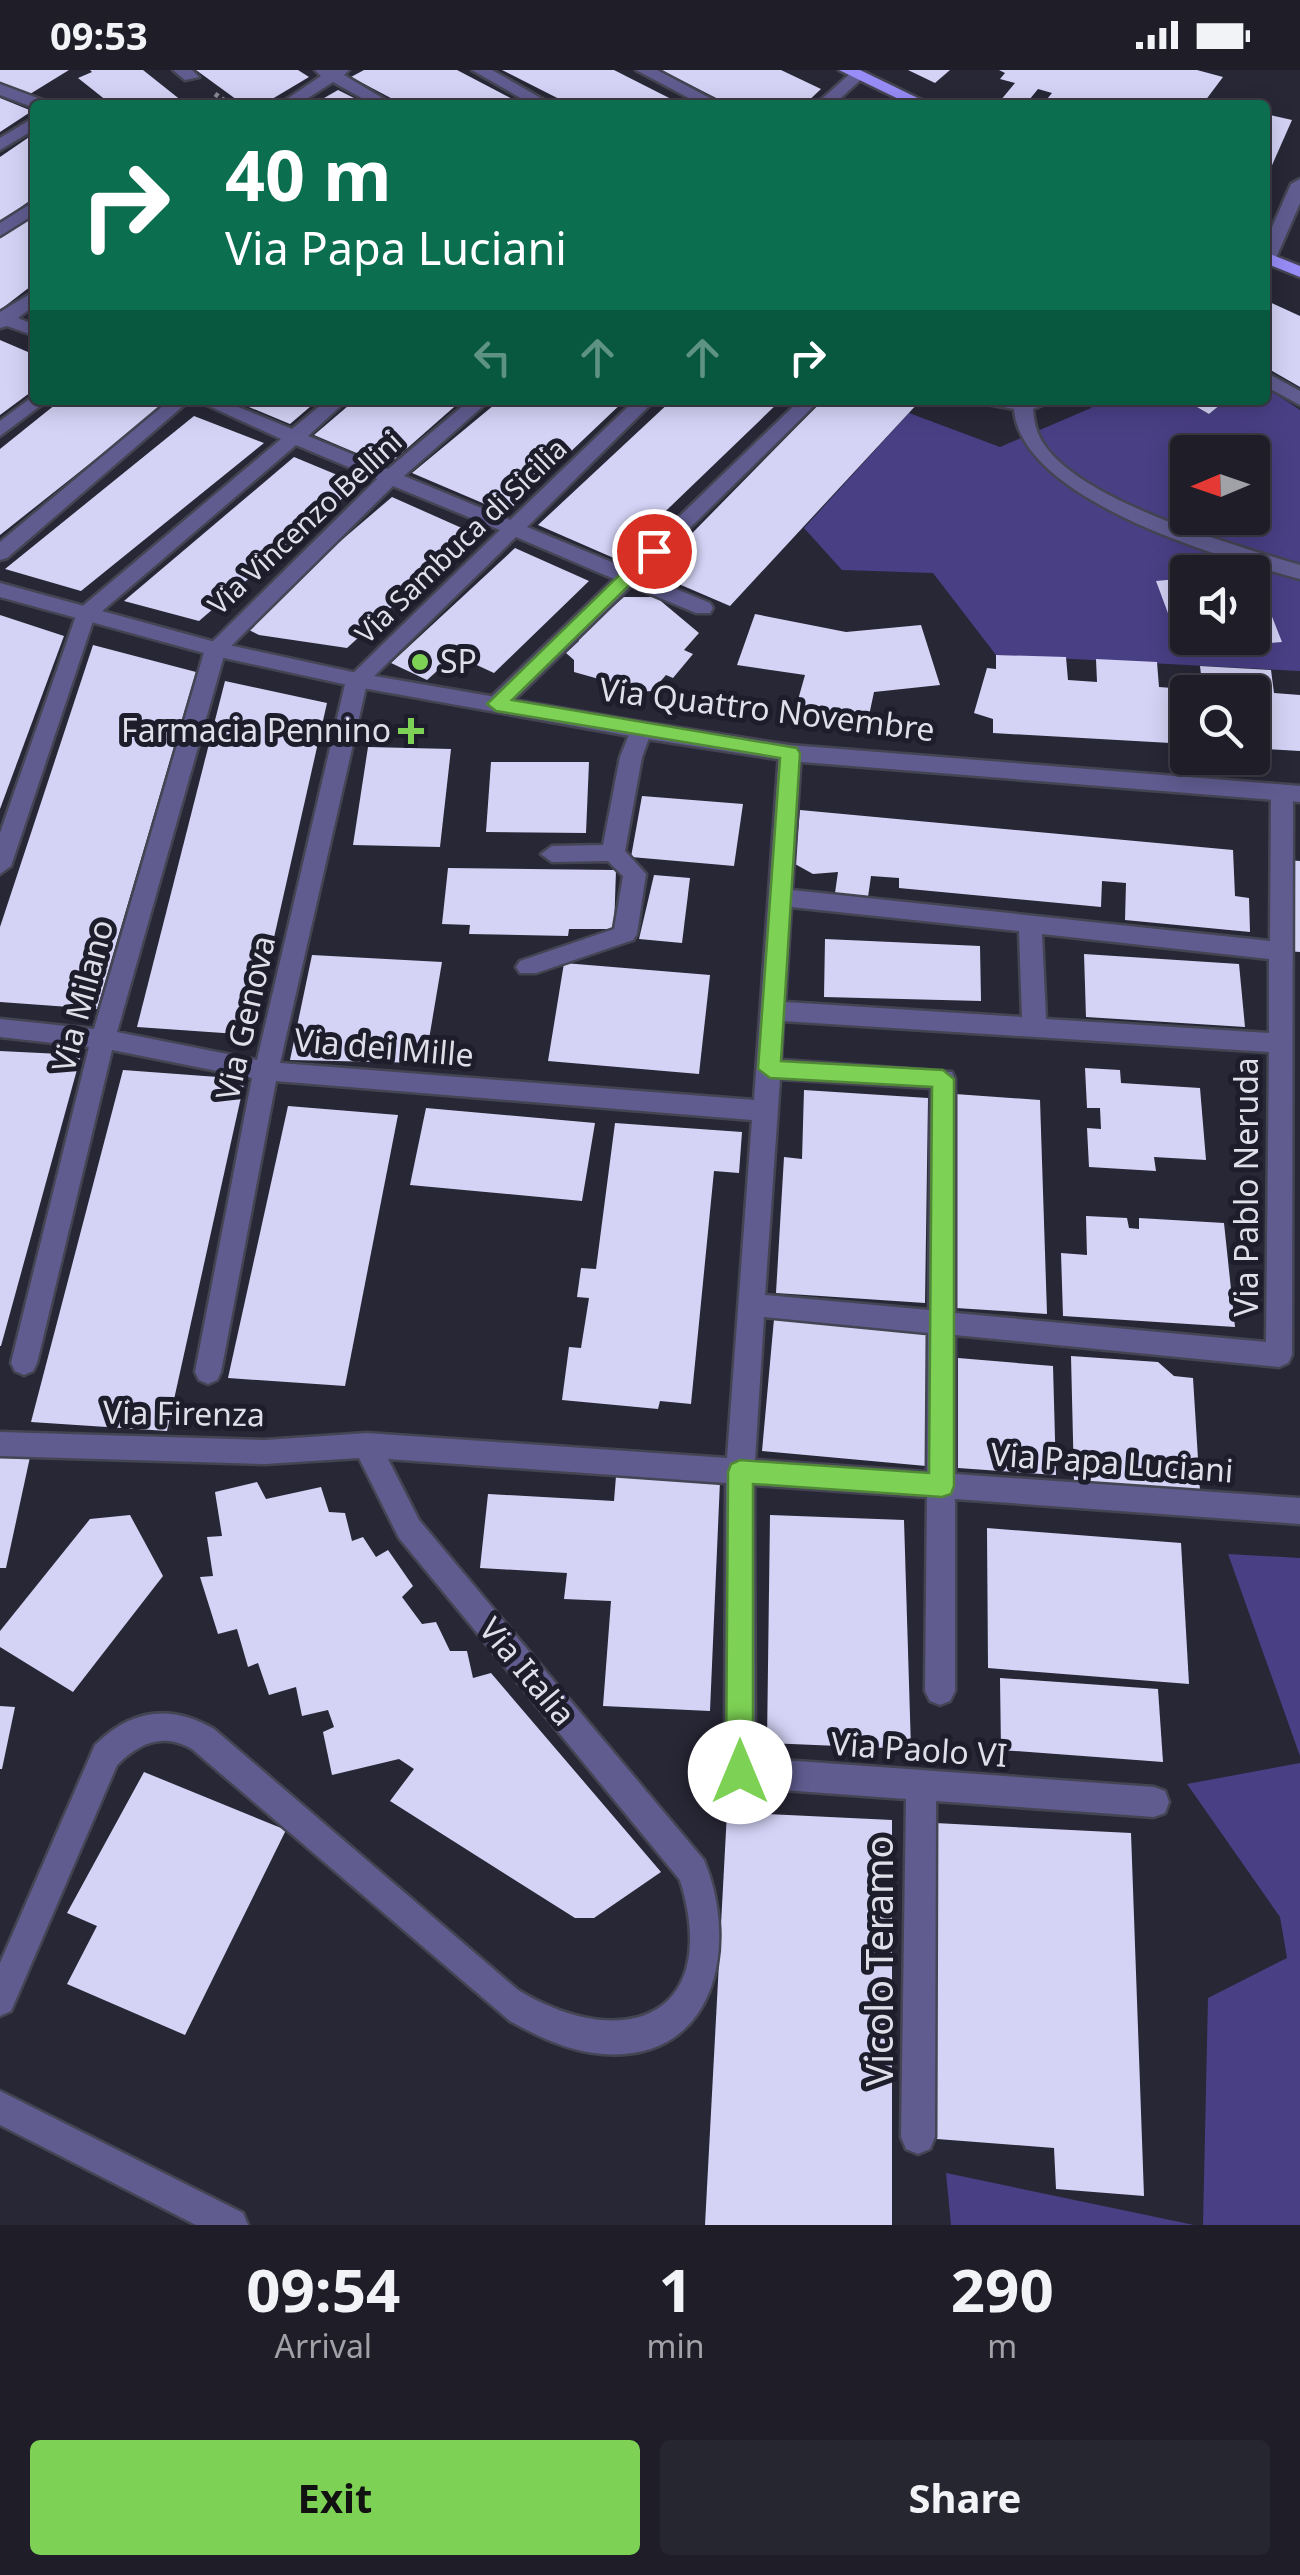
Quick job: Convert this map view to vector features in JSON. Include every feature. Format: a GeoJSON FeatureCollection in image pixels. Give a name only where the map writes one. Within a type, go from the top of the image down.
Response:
{"type":"FeatureCollection","features":[{"type":"Feature","properties":{"kind":"main road"},"geometry":{"type":"LineString","coordinates":[[852,72],[913,100]]}},
{"type":"Feature","properties":{"kind":"main road"},"geometry":{"type":"LineString","coordinates":[[1270,260],[1300,272]]}},
{"type":"Feature","properties":{"kind":"street"},"geometry":{"type":"LineString","coordinates":[[480,70],[535,100]]}},
{"type":"Feature","properties":{"kind":"street"},"geometry":{"type":"LineString","coordinates":[[644,70],[705,100]]}},
{"type":"Feature","properties":{"kind":"street"},"geometry":{"type":"LineString","coordinates":[[293,100],[331,72],[378,100]]}},
{"type":"Feature","properties":{"kind":"street"},"geometry":{"type":"LineString","coordinates":[[827,100],[852,72]]}},
{"type":"Feature","properties":{"kind":"street"},"geometry":{"type":"LineString","coordinates":[[0,89],[30,100]]}},
{"type":"Feature","properties":{"kind":"street"},"geometry":{"type":"LineString","coordinates":[[0,145],[30,125]]}},
{"type":"Feature","properties":{"kind":"street"},"geometry":{"type":"LineString","coordinates":[[1270,249],[1300,184]]}},
{"type":"Feature","properties":{"kind":"street"},"geometry":{"type":"LineString","coordinates":[[0,232],[30,210]]}},
{"type":"Feature","properties":{"kind":"street"},"geometry":{"type":"LineString","coordinates":[[2,320],[30,300]]}},
{"type":"Feature","properties":{"kind":"street"},"geometry":{"type":"LineString","coordinates":[[2,320],[30,330]]}},
{"type":"Feature","properties":{"kind":"street"},"geometry":{"type":"LineString","coordinates":[[1270,381],[1300,399]]}},
{"type":"Feature","properties":{"kind":"street"},"geometry":{"type":"LineString","coordinates":[[0,430],[32,405]]}},
{"type":"Feature","properties":{"kind":"street"},"geometry":{"type":"LineString","coordinates":[[0,553],[175,405]]}},
{"type":"Feature","properties":{"kind":"street"},"geometry":{"type":"LineString","coordinates":[[217,405],[703,608]]}},
{"type":"Feature","properties":{"kind":"street"},"geometry":{"type":"LineString","coordinates":[[0,866],[85,615],[332,405]]}},
{"type":"Feature","properties":{"kind":"street","name":"Via Vincenzo Bellini"},"geometry":{"type":"LineString","coordinates":[[215,649],[392,477],[475,405]]}},
{"type":"Feature","properties":{"kind":"street","name":"Via Sambuca di Sicilia"},"geometry":{"type":"LineString","coordinates":[[357,680],[641,405]]}},
{"type":"Feature","properties":{"kind":"street"},"geometry":{"type":"LineString","coordinates":[[496,704],[806,405]]}},
{"type":"Feature","properties":{"kind":"street"},"geometry":{"type":"LineString","coordinates":[[1023,405],[1028,437],[1038,450],[1096,495],[1222,550],[1300,572]]}},
{"type":"Feature","properties":{"kind":"street","name":"Via Quattro Novembre"},"geometry":{"type":"LineString","coordinates":[[0,590],[215,649],[357,680],[641,730],[790,753],[1291,793]]}},
{"type":"Feature","properties":{"kind":"street","name":"Via Milano"},"geometry":{"type":"LineString","coordinates":[[24,1363],[103,1039],[215,649]]}},
{"type":"Feature","properties":{"kind":"street","name":"Via Genova"},"geometry":{"type":"LineString","coordinates":[[208,1372],[266,1070],[357,680]]}},
{"type":"Feature","properties":{"kind":"street"},"geometry":{"type":"LineString","coordinates":[[614,853],[631,756],[641,730]]}},
{"type":"Feature","properties":{"kind":"street"},"geometry":{"type":"LineString","coordinates":[[367,1445],[740,1472],[790,753]]}},
{"type":"Feature","properties":{"kind":"street","name":"Via Pablo Neruda"},"geometry":{"type":"LineString","coordinates":[[754,1305],[1279,1355],[1281,951],[1291,793]]}},
{"type":"Feature","properties":{"kind":"street"},"geometry":{"type":"LineString","coordinates":[[528,967],[625,934],[635,874],[614,853],[552,854]]}},
{"type":"Feature","properties":{"kind":"street"},"geometry":{"type":"LineString","coordinates":[[780,896],[1281,951]]}},
{"type":"Feature","properties":{"kind":"street"},"geometry":{"type":"LineString","coordinates":[[1030,924],[1034,1028]]}},
{"type":"Feature","properties":{"kind":"street"},"geometry":{"type":"LineString","coordinates":[[773,1011],[1280,1043]]}},
{"type":"Feature","properties":{"kind":"street","name":"Via dei Mille"},"geometry":{"type":"LineString","coordinates":[[0,1028],[103,1039],[266,1070],[766,1111]]}},
{"type":"Feature","properties":{"kind":"street"},"geometry":{"type":"LineString","coordinates":[[770,1069],[943,1079],[940,1691]]}},
{"type":"Feature","properties":{"kind":"street","name":"Via Firenza"},"geometry":{"type":"LineString","coordinates":[[0,1444],[266,1452],[367,1445]]}},
{"type":"Feature","properties":{"kind":"street","name":"Via Italia"},"geometry":{"type":"LineString","coordinates":[[0,2000],[106,1755],[128,1734],[156,1724],[182,1728],[203,1739],[507,2000],[535,2019],[567,2032],[640,2036],[661,2026],[686,2002],[702,1970],[707,1942],[706,1910],[693,1871],[409,1529],[367,1445]]}},
{"type":"Feature","properties":{"kind":"street","name":"Via Papa Luciani"},"geometry":{"type":"LineString","coordinates":[[740,1472],[1300,1511]]}},
{"type":"Feature","properties":{"kind":"street","name":"Via Paolo VI"},"geometry":{"type":"LineString","coordinates":[[740,1472],[740,1772],[1154,1802]]}},
{"type":"Feature","properties":{"kind":"street","name":"Vicolo Teramo"},"geometry":{"type":"LineString","coordinates":[[918,2138],[921,1785]]}},
{"type":"Feature","properties":{"kind":"street"},"geometry":{"type":"LineString","coordinates":[[0,2107],[231,2225]]}},
{"type":"Feature","properties":{"kind":"shaded area"},"geometry":{"type":"Polygon","coordinates":[[[1270,390],[1300,410],[1300,671],[996,655],[933,573],[842,570],[804,528],[909,413],[1000,447],[1093,405],[1194,405],[1209,414],[1220,405],[1270,405],[1270,390]]]}},
{"type":"Feature","properties":{"kind":"shaded area"},"geometry":{"type":"Polygon","coordinates":[[[1228,1554],[1300,1558],[1300,1756],[1228,1554]]]}},
{"type":"Feature","properties":{"kind":"shaded area"},"geometry":{"type":"Polygon","coordinates":[[[1300,1763],[1300,2225],[1203,2225],[1208,1998],[1287,1958],[1280,1917],[1187,1784],[1300,1763]]]}},
{"type":"Feature","properties":{"kind":"shaded area"},"geometry":{"type":"Polygon","coordinates":[[[946,2173],[1194,2225],[951,2225],[946,2173]]]}},
{"type":"Feature","properties":{"kind":"building"},"geometry":{"type":"Polygon","coordinates":[[[0,70],[69,70],[30,94],[0,82],[0,70]]]}},
{"type":"Feature","properties":{"kind":"building"},"geometry":{"type":"Polygon","coordinates":[[[143,70],[181,100],[106,100],[78,78],[92,72],[143,70]]]}},
{"type":"Feature","properties":{"kind":"building"},"geometry":{"type":"Polygon","coordinates":[[[196,70],[298,70],[309,77],[270,100],[237,100],[196,70]]]}},
{"type":"Feature","properties":{"kind":"building"},"geometry":{"type":"Polygon","coordinates":[[[364,70],[457,70],[514,100],[395,100],[351,77],[364,70]]]}},
{"type":"Feature","properties":{"kind":"building"},"geometry":{"type":"Polygon","coordinates":[[[502,70],[614,70],[673,100],[561,100],[502,70]]]}},
{"type":"Feature","properties":{"kind":"building"},"geometry":{"type":"Polygon","coordinates":[[[661,70],[781,70],[821,89],[809,100],[720,100],[661,70]]]}},
{"type":"Feature","properties":{"kind":"building"},"geometry":{"type":"Polygon","coordinates":[[[908,70],[950,70],[935,83],[908,70]]]}},
{"type":"Feature","properties":{"kind":"building"},"geometry":{"type":"Polygon","coordinates":[[[999,70],[1197,70],[1223,77],[1206,100],[1046,100],[1052,93],[1038,89],[1029,100],[1001,100],[1015,83],[1000,79],[1005,73],[999,70]]]}},
{"type":"Feature","properties":{"kind":"building"},"geometry":{"type":"Polygon","coordinates":[[[338,90],[358,100],[321,100],[338,90]]]}},
{"type":"Feature","properties":{"kind":"building"},"geometry":{"type":"Polygon","coordinates":[[[0,98],[30,110],[30,112],[0,132],[0,98]]]}},
{"type":"Feature","properties":{"kind":"building"},"geometry":{"type":"Polygon","coordinates":[[[1270,115],[1292,120],[1270,170],[1270,115]]]}},
{"type":"Feature","properties":{"kind":"building"},"geometry":{"type":"Polygon","coordinates":[[[30,136],[30,201],[0,222],[0,157],[30,136]]]}},
{"type":"Feature","properties":{"kind":"building"},"geometry":{"type":"Polygon","coordinates":[[[30,215],[30,287],[0,310],[0,237],[30,215]]]}},
{"type":"Feature","properties":{"kind":"building"},"geometry":{"type":"Polygon","coordinates":[[[1270,302],[1300,316],[1300,387],[1270,370],[1270,302]]]}},
{"type":"Feature","properties":{"kind":"building"},"geometry":{"type":"Polygon","coordinates":[[[0,340],[30,353],[30,393],[0,415],[0,340]]]}},
{"type":"Feature","properties":{"kind":"building"},"geometry":{"type":"Polygon","coordinates":[[[55,405],[164,405],[0,535],[0,449],[55,405]]]}},
{"type":"Feature","properties":{"kind":"building"},"geometry":{"type":"Polygon","coordinates":[[[244,405],[312,405],[290,424],[244,405]]]}},
{"type":"Feature","properties":{"kind":"building"},"geometry":{"type":"Polygon","coordinates":[[[349,405],[456,405],[387,466],[314,435],[349,405]]]}},
{"type":"Feature","properties":{"kind":"building"},"geometry":{"type":"Polygon","coordinates":[[[494,405],[620,405],[506,513],[412,473],[494,405]]]}},
{"type":"Feature","properties":{"kind":"building"},"geometry":{"type":"Polygon","coordinates":[[[667,405],[776,405],[616,559],[538,525],[667,405]]]}},
{"type":"Feature","properties":{"kind":"building"},"geometry":{"type":"Polygon","coordinates":[[[818,405],[916,405],[730,606],[653,573],[818,405]]]}},
{"type":"Feature","properties":{"kind":"building"},"geometry":{"type":"Polygon","coordinates":[[[1194,405],[1220,405],[1209,414],[1194,405]]]}},
{"type":"Feature","properties":{"kind":"building"},"geometry":{"type":"Polygon","coordinates":[[[194,416],[264,443],[81,591],[5,569],[194,416]]]}},
{"type":"Feature","properties":{"kind":"building"},"geometry":{"type":"Polygon","coordinates":[[[294,457],[359,484],[199,621],[124,601],[294,457]]]}},
{"type":"Feature","properties":{"kind":"building"},"geometry":{"type":"Polygon","coordinates":[[[392,497],[473,533],[347,648],[259,635],[241,626],[392,497]]]}},
{"type":"Feature","properties":{"kind":"building"},"geometry":{"type":"Polygon","coordinates":[[[515,548],[589,581],[494,673],[455,655],[427,680],[391,663],[515,548]]]}},
{"type":"Feature","properties":{"kind":"building"},"geometry":{"type":"Polygon","coordinates":[[[1170,580],[1170,619],[1156,581],[1170,580]]]}},
{"type":"Feature","properties":{"kind":"building"},"geometry":{"type":"Polygon","coordinates":[[[624,597],[656,597],[699,633],[684,650],[693,654],[673,678],[666,675],[652,691],[639,692],[633,686],[613,690],[599,679],[574,672],[574,660],[566,653],[579,641],[576,633],[597,612],[609,610],[624,597]]]}},
{"type":"Feature","properties":{"kind":"building"},"geometry":{"type":"Polygon","coordinates":[[[1270,611],[1282,642],[1270,643],[1270,611]]]}},
{"type":"Feature","properties":{"kind":"building"},"geometry":{"type":"Polygon","coordinates":[[[755,614],[846,632],[921,625],[940,685],[874,692],[867,725],[794,714],[805,675],[737,665],[755,614]]]}},
{"type":"Feature","properties":{"kind":"building"},"geometry":{"type":"Polygon","coordinates":[[[0,615],[64,636],[0,809],[0,615]]]}},
{"type":"Feature","properties":{"kind":"building"},"geometry":{"type":"Polygon","coordinates":[[[93,645],[196,672],[97,1009],[0,1002],[0,927],[93,645]]]}},
{"type":"Feature","properties":{"kind":"building"},"geometry":{"type":"Polygon","coordinates":[[[996,655],[1066,657],[1068,680],[1097,682],[1096,659],[1157,662],[1159,687],[1170,688],[1170,743],[993,733],[993,719],[974,713],[987,668],[996,669],[996,655]]]}},
{"type":"Feature","properties":{"kind":"building"},"geometry":{"type":"Polygon","coordinates":[[[1200,666],[1271,670],[1274,693],[1300,695],[1300,751],[1270,749],[1270,675],[1201,675],[1200,666]]]}},
{"type":"Feature","properties":{"kind":"building"},"geometry":{"type":"Polygon","coordinates":[[[225,681],[327,703],[252,1035],[137,1027],[225,681]]]}},
{"type":"Feature","properties":{"kind":"building"},"geometry":{"type":"Polygon","coordinates":[[[368,747],[451,749],[440,847],[353,845],[368,747]]]}},
{"type":"Feature","properties":{"kind":"building"},"geometry":{"type":"Polygon","coordinates":[[[491,762],[589,762],[586,833],[486,832],[491,762]]]}},
{"type":"Feature","properties":{"kind":"building"},"geometry":{"type":"Polygon","coordinates":[[[642,796],[743,804],[734,866],[631,857],[642,796]]]}},
{"type":"Feature","properties":{"kind":"building"},"geometry":{"type":"Polygon","coordinates":[[[800,810],[1233,850],[1235,896],[1249,898],[1250,932],[1125,920],[1126,883],[1102,881],[1101,907],[899,888],[899,878],[871,876],[868,897],[835,893],[838,872],[813,874],[795,864],[800,810]]]}},
{"type":"Feature","properties":{"kind":"building"},"geometry":{"type":"Polygon","coordinates":[[[1286,860],[1300,861],[1300,952],[1287,951],[1286,860]]]}},
{"type":"Feature","properties":{"kind":"building"},"geometry":{"type":"Polygon","coordinates":[[[448,868],[616,870],[614,929],[569,929],[568,936],[469,934],[470,925],[442,924],[448,868]]]}},
{"type":"Feature","properties":{"kind":"building"},"geometry":{"type":"Polygon","coordinates":[[[654,875],[690,878],[682,943],[639,939],[654,875]]]}},
{"type":"Feature","properties":{"kind":"building"},"geometry":{"type":"Polygon","coordinates":[[[825,939],[980,946],[981,1001],[824,997],[825,939]]]}},
{"type":"Feature","properties":{"kind":"building"},"geometry":{"type":"Polygon","coordinates":[[[1084,954],[1239,964],[1245,1027],[1086,1017],[1084,954]]]}},
{"type":"Feature","properties":{"kind":"building"},"geometry":{"type":"Polygon","coordinates":[[[312,955],[442,962],[425,1063],[290,1060],[312,955]]]}},
{"type":"Feature","properties":{"kind":"building"},"geometry":{"type":"Polygon","coordinates":[[[564,963],[710,975],[699,1074],[548,1061],[564,963]]]}},
{"type":"Feature","properties":{"kind":"building"},"geometry":{"type":"Polygon","coordinates":[[[0,1051],[81,1055],[1,1346],[0,1346],[0,1051]]]}},
{"type":"Feature","properties":{"kind":"building"},"geometry":{"type":"Polygon","coordinates":[[[1085,1068],[1120,1070],[1121,1083],[1200,1088],[1206,1160],[1154,1157],[1156,1171],[1089,1167],[1087,1128],[1101,1129],[1100,1108],[1087,1108],[1085,1068]]]}},
{"type":"Feature","properties":{"kind":"building"},"geometry":{"type":"Polygon","coordinates":[[[123,1070],[245,1079],[167,1431],[31,1422],[123,1070]]]}},
{"type":"Feature","properties":{"kind":"building"},"geometry":{"type":"Polygon","coordinates":[[[804,1090],[928,1098],[925,1303],[776,1293],[784,1157],[802,1159],[804,1090]]]}},
{"type":"Feature","properties":{"kind":"building"},"geometry":{"type":"Polygon","coordinates":[[[955,1094],[1040,1100],[1047,1314],[956,1308],[955,1094]]]}},
{"type":"Feature","properties":{"kind":"building"},"geometry":{"type":"Polygon","coordinates":[[[288,1106],[398,1115],[345,1386],[228,1378],[288,1106]]]}},
{"type":"Feature","properties":{"kind":"building"},"geometry":{"type":"Polygon","coordinates":[[[426,1108],[595,1123],[582,1201],[410,1185],[426,1108]]]}},
{"type":"Feature","properties":{"kind":"building"},"geometry":{"type":"Polygon","coordinates":[[[615,1123],[742,1132],[739,1173],[714,1171],[691,1404],[660,1401],[658,1409],[562,1400],[569,1347],[581,1348],[589,1298],[577,1297],[581,1268],[596,1269],[615,1123]]]}},
{"type":"Feature","properties":{"kind":"building"},"geometry":{"type":"Polygon","coordinates":[[[1086,1216],[1127,1218],[1129,1228],[1139,1229],[1139,1218],[1224,1223],[1235,1327],[1063,1316],[1061,1253],[1087,1255],[1086,1216]]]}},
{"type":"Feature","properties":{"kind":"building"},"geometry":{"type":"Polygon","coordinates":[[[774,1319],[931,1334],[926,1466],[762,1451],[774,1319]]]}},
{"type":"Feature","properties":{"kind":"building"},"geometry":{"type":"Polygon","coordinates":[[[1071,1356],[1158,1362],[1174,1376],[1193,1378],[1200,1491],[1074,1481],[1071,1356]]]}},
{"type":"Feature","properties":{"kind":"building"},"geometry":{"type":"Polygon","coordinates":[[[958,1358],[1053,1366],[1056,1475],[958,1468],[958,1358]]]}},
{"type":"Feature","properties":{"kind":"building"},"geometry":{"type":"Polygon","coordinates":[[[0,1457],[30,1457],[6,1568],[0,1568],[0,1457]]]}},
{"type":"Feature","properties":{"kind":"building"},"geometry":{"type":"Polygon","coordinates":[[[616,1476],[720,1481],[710,1711],[603,1706],[611,1601],[564,1599],[567,1573],[480,1568],[488,1494],[614,1501],[616,1476]]]}},
{"type":"Feature","properties":{"kind":"building"},"geometry":{"type":"Polygon","coordinates":[[[257,1482],[266,1499],[321,1487],[329,1512],[345,1513],[352,1541],[363,1537],[376,1557],[388,1550],[413,1586],[402,1597],[422,1624],[436,1622],[450,1651],[467,1651],[473,1678],[491,1673],[661,1872],[594,1918],[575,1918],[390,1801],[414,1769],[399,1759],[332,1775],[323,1732],[334,1727],[328,1710],[302,1716],[296,1687],[269,1695],[258,1663],[248,1667],[237,1629],[218,1634],[200,1577],[213,1576],[207,1537],[222,1536],[215,1492],[257,1482]]]}},
{"type":"Feature","properties":{"kind":"building"},"geometry":{"type":"Polygon","coordinates":[[[130,1515],[163,1576],[73,1692],[0,1647],[0,1631],[90,1519],[130,1515]]]}},
{"type":"Feature","properties":{"kind":"building"},"geometry":{"type":"Polygon","coordinates":[[[770,1515],[904,1520],[911,1749],[767,1743],[770,1515]]]}},
{"type":"Feature","properties":{"kind":"building"},"geometry":{"type":"Polygon","coordinates":[[[987,1528],[1181,1543],[1189,1684],[988,1668],[987,1528]]]}},
{"type":"Feature","properties":{"kind":"building"},"geometry":{"type":"Polygon","coordinates":[[[1000,1678],[1158,1689],[1163,1762],[1001,1750],[1000,1678]]]}},
{"type":"Feature","properties":{"kind":"building"},"geometry":{"type":"Polygon","coordinates":[[[0,1706],[15,1707],[2,1769],[0,1769],[0,1706]]]}},
{"type":"Feature","properties":{"kind":"building"},"geometry":{"type":"Polygon","coordinates":[[[144,1772],[286,1830],[185,2035],[67,1984],[97,1926],[67,1913],[144,1772]]]}},
{"type":"Feature","properties":{"kind":"building"},"geometry":{"type":"Polygon","coordinates":[[[727,1812],[892,1820],[892,2225],[705,2225],[727,1812]]]}},
{"type":"Feature","properties":{"kind":"building"},"geometry":{"type":"Polygon","coordinates":[[[935,1823],[1131,1833],[1144,2196],[1056,2189],[1054,2148],[937,2139],[935,1823]]]}},
{"type":"Feature","properties":{"kind":"place","name":"SP"},"geometry":{"type":"Point","coordinates":[420,662]}},
{"type":"Feature","properties":{"kind":"place","name":"Farmacia Pennino"},"geometry":{"type":"Point","coordinates":[411,731]}},
{"type":"Feature","properties":{"kind":"route"},"geometry":{"type":"LineString","coordinates":[[654,551],[496,704],[790,753],[770,1069],[943,1079],[942,1486],[740,1472],[740,1772]]}}]}
